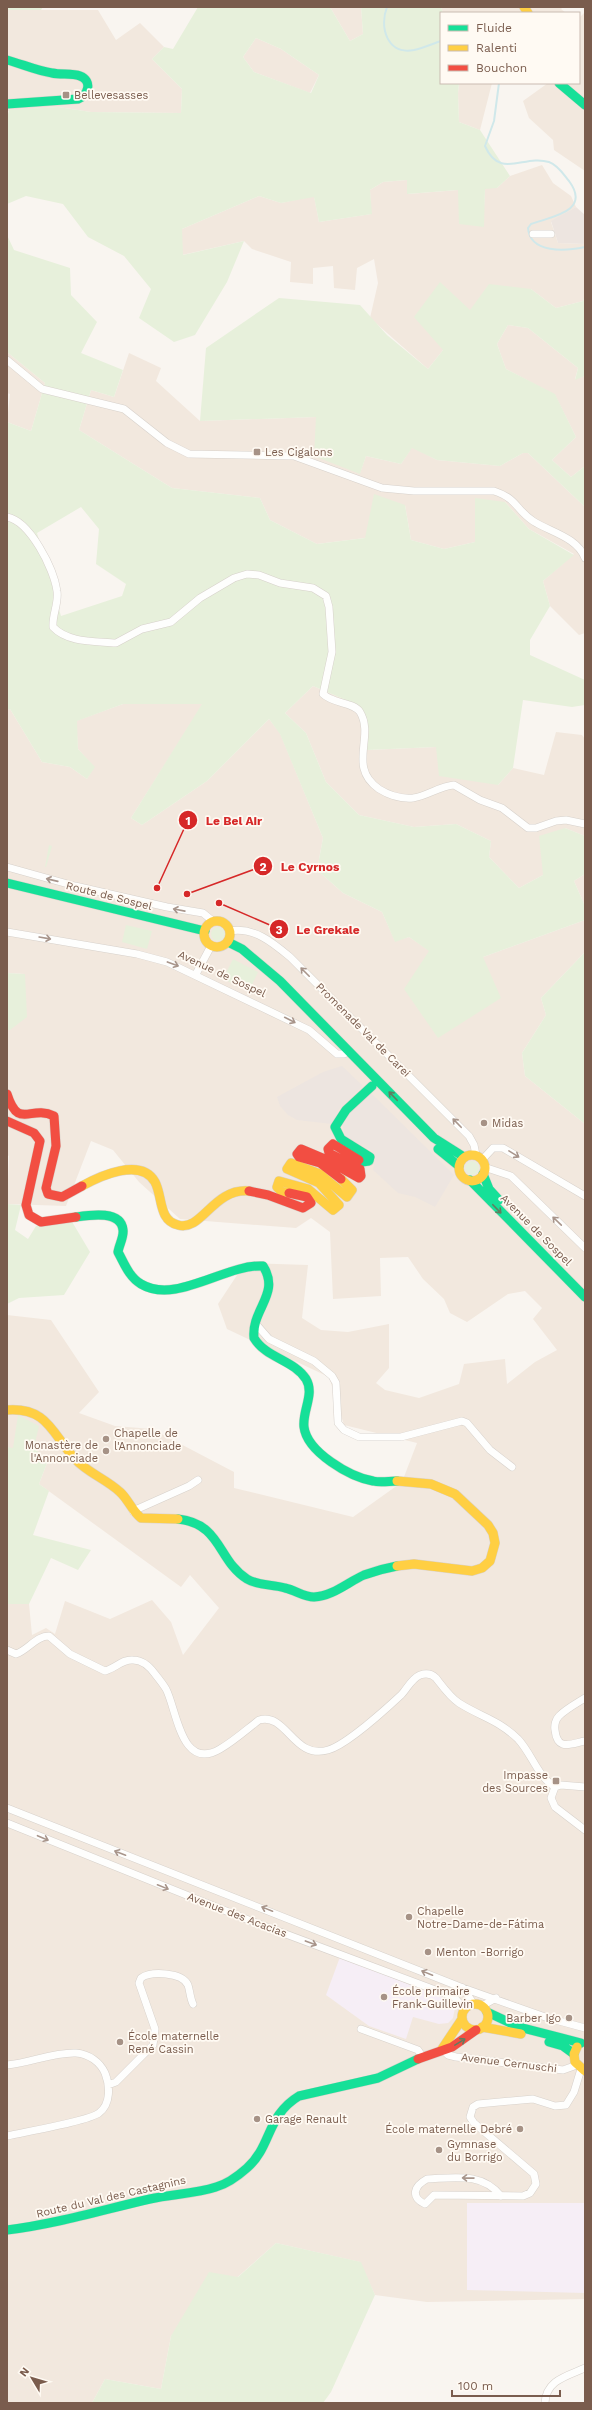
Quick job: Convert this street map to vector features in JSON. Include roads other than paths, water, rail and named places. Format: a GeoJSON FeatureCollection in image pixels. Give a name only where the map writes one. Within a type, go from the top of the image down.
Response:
{"type":"FeatureCollection","features":[{"type":"Feature","properties":{"kind":"street"},"geometry":{"type":"LineString","coordinates":[[7,60],[51,73],[81,76],[87,82],[88,89],[85,95],[78,99],[7,104]]}},
{"type":"Feature","properties":{"kind":"street"},"geometry":{"type":"LineString","coordinates":[[560,84],[585,105]]}},
{"type":"Feature","properties":{"kind":"street"},"geometry":{"type":"LineString","coordinates":[[533,234],[551,234]]}},
{"type":"Feature","properties":{"kind":"street"},"geometry":{"type":"LineString","coordinates":[[7,360],[42,389],[124,409],[167,443],[189,454],[294,456],[382,488],[414,491],[494,491],[504,494],[512,498],[532,520],[577,545],[585,558]]}},
{"type":"Feature","properties":{"kind":"street"},"geometry":{"type":"LineString","coordinates":[[7,517],[20,522],[29,531],[48,564],[57,590],[53,627],[60,635],[68,638],[116,643],[124,641],[142,629],[171,622],[200,598],[234,578],[247,574],[259,575],[280,583],[313,588],[326,596],[330,607],[332,652],[323,694],[329,700],[352,706],[360,712],[364,727],[362,757],[364,771],[374,785],[389,796],[401,798],[416,798],[454,785],[480,800],[502,808],[528,828],[536,828],[556,821],[566,820],[585,824]]}},
{"type":"Feature","properties":{"kind":"street"},"geometry":{"type":"LineString","coordinates":[[7,867],[75,886],[167,907],[203,913],[214,922],[225,924],[230,930],[228,942],[218,947],[211,946],[205,938],[205,931],[214,922]]}},
{"type":"Feature","properties":{"kind":"street","name":"Route de Sospel"},"geometry":{"type":"LineString","coordinates":[[7,883],[205,931]]}},
{"type":"Feature","properties":{"kind":"street","name":"Promenade Val de Carei"},"geometry":{"type":"LineString","coordinates":[[230,930],[244,930],[254,933],[272,942],[290,957],[469,1136],[481,1164]]}},
{"type":"Feature","properties":{"kind":"street","name":"Avenue de Sospel"},"geometry":{"type":"LineString","coordinates":[[7,932],[137,954],[167,962],[196,974],[310,1030],[337,1054],[344,1054]]}},
{"type":"Feature","properties":{"kind":"street","name":"Avenue de Sospel"},"geometry":{"type":"LineString","coordinates":[[228,942],[242,949],[280,981],[340,1044],[350,1050],[434,1138],[464,1157]]}},
{"type":"Feature","properties":{"kind":"street"},"geometry":{"type":"LineString","coordinates":[[196,974],[211,946]]}},
{"type":"Feature","properties":{"kind":"street","name":"Avenue de Sospel"},"geometry":{"type":"LineString","coordinates":[[340,1044],[344,1054],[372,1086],[432,1144],[459,1166]]}},
{"type":"Feature","properties":{"kind":"street"},"geometry":{"type":"LineString","coordinates":[[7,1094],[12,1109],[17,1113],[22,1115],[44,1112],[54,1116],[56,1146],[46,1188],[48,1194],[54,1197],[62,1197],[103,1175],[139,1169],[147,1172],[154,1179],[163,1211],[174,1224],[180,1226],[197,1221],[225,1195],[232,1192],[251,1192],[303,1208],[312,1204],[307,1196],[281,1191],[277,1184],[282,1181],[308,1189],[329,1208],[333,1210],[337,1208],[339,1205],[337,1200],[313,1178],[291,1172],[287,1169],[287,1166],[290,1163],[320,1174],[342,1194],[347,1197],[351,1194],[352,1190],[350,1186],[327,1167],[313,1160],[299,1157],[297,1154],[298,1150],[302,1149],[309,1151],[341,1168],[354,1177],[359,1178],[362,1176],[360,1169],[329,1153],[328,1149],[333,1144],[362,1162],[369,1161],[370,1157],[367,1153],[349,1147],[340,1140],[335,1127],[340,1115],[347,1107],[372,1086]]}},
{"type":"Feature","properties":{"kind":"street"},"geometry":{"type":"LineString","coordinates":[[7,1121],[11,1125],[31,1131],[38,1135],[40,1141],[26,1205],[29,1215],[41,1222],[90,1214],[116,1218],[121,1222],[124,1229],[118,1252],[120,1258],[134,1281],[140,1286],[148,1289],[175,1290],[217,1275],[256,1265],[263,1266],[269,1276],[268,1293],[253,1329],[254,1338],[259,1346],[297,1369],[307,1380],[309,1388],[303,1429],[307,1439],[318,1450],[342,1468],[368,1480],[380,1482],[405,1480],[424,1483],[454,1493],[489,1525],[495,1541],[494,1552],[487,1564],[474,1572],[424,1564],[383,1568],[320,1596],[305,1596],[288,1588],[258,1584],[243,1576],[229,1559],[219,1541],[201,1525],[183,1520],[141,1518],[133,1511],[118,1489],[94,1475],[76,1461],[38,1413],[19,1407],[7,1410]]}},
{"type":"Feature","properties":{"kind":"street"},"geometry":{"type":"LineString","coordinates":[[585,1196],[503,1148],[493,1148],[481,1164],[477,1179],[470,1180],[460,1174],[459,1166],[464,1157],[481,1164],[511,1176],[585,1248]]}},
{"type":"Feature","properties":{"kind":"street","name":"Avenue de Sospel"},"geometry":{"type":"LineString","coordinates":[[481,1164],[494,1194],[585,1285]]}},
{"type":"Feature","properties":{"kind":"street","name":"Avenue de Sospel"},"geometry":{"type":"LineString","coordinates":[[470,1180],[585,1297]]}},
{"type":"Feature","properties":{"kind":"street"},"geometry":{"type":"LineString","coordinates":[[255,1323],[269,1339],[314,1361],[332,1376],[336,1383],[338,1423],[351,1434],[360,1437],[401,1437],[462,1421],[467,1423],[490,1450],[512,1468]]}},
{"type":"Feature","properties":{"kind":"street"},"geometry":{"type":"LineString","coordinates":[[133,1511],[189,1486],[198,1480]]}},
{"type":"Feature","properties":{"kind":"street"},"geometry":{"type":"LineString","coordinates":[[7,1650],[16,1654],[22,1652],[37,1640],[49,1636],[70,1654],[106,1671],[127,1660],[141,1661],[152,1670],[166,1689],[180,1732],[188,1746],[195,1750],[209,1753],[219,1750],[259,1720],[266,1718],[279,1723],[301,1746],[328,1750],[356,1733],[399,1696],[412,1680],[419,1676],[428,1674],[434,1676],[457,1702],[498,1722],[519,1740],[542,1777],[555,1787]]}},
{"type":"Feature","properties":{"kind":"street"},"geometry":{"type":"LineString","coordinates":[[585,1698],[560,1716],[554,1727],[556,1739],[560,1743],[566,1745],[585,1741]]}},
{"type":"Feature","properties":{"kind":"street"},"geometry":{"type":"LineString","coordinates":[[585,1787],[561,1784],[555,1787],[551,1798],[555,1807],[585,1830]]}},
{"type":"Feature","properties":{"kind":"street","name":"Avenue des Acacias"},"geometry":{"type":"LineString","coordinates":[[7,1808],[463,1988],[496,1998],[548,2018],[585,2028]]}},
{"type":"Feature","properties":{"kind":"street","name":"Avenue des Acacias"},"geometry":{"type":"LineString","coordinates":[[7,1823],[251,1921],[454,1997],[464,2009]]}},
{"type":"Feature","properties":{"kind":"street"},"geometry":{"type":"LineString","coordinates":[[108,2085],[116,2082],[153,2045],[155,2029],[139,1983],[141,1978],[155,1974],[181,1979],[188,1984],[193,2004]]}},
{"type":"Feature","properties":{"kind":"street"},"geometry":{"type":"LineString","coordinates":[[463,1988],[481,2007],[488,2019],[479,2028]]}},
{"type":"Feature","properties":{"kind":"street"},"geometry":{"type":"LineString","coordinates":[[442,2049],[462,2019],[464,2009],[481,2007],[496,1998]]}},
{"type":"Feature","properties":{"kind":"street"},"geometry":{"type":"LineString","coordinates":[[481,2007],[519,2027],[583,2042],[574,2054]]}},
{"type":"Feature","properties":{"kind":"street"},"geometry":{"type":"LineString","coordinates":[[462,2019],[465,2026],[498,2029],[556,2044],[574,2054],[581,2068],[574,2092],[566,2105],[555,2106],[533,2099],[478,2104],[474,2107],[470,2117],[474,2123],[528,2168],[536,2180],[534,2189],[523,2196],[501,2196],[434,2195],[425,2204],[418,2200],[414,2195],[415,2189],[427,2179],[473,2177],[488,2185],[501,2196]]}},
{"type":"Feature","properties":{"kind":"street","name":"Route du Val des Castagnins"},"geometry":{"type":"LineString","coordinates":[[7,2230],[63,2222],[170,2194],[222,2185],[251,2164],[285,2103],[299,2096],[378,2078],[427,2054],[452,2047],[479,2028]]}},
{"type":"Feature","properties":{"kind":"street"},"geometry":{"type":"LineString","coordinates":[[361,2029],[427,2054]]}},
{"type":"Feature","properties":{"kind":"street","name":"Avenue Cernuschi"},"geometry":{"type":"LineString","coordinates":[[442,2049],[448,2055],[456,2057],[563,2070],[581,2068]]}},
{"type":"Feature","properties":{"kind":"street"},"geometry":{"type":"LineString","coordinates":[[7,2065],[23,2064],[57,2054],[84,2054],[99,2063],[108,2085],[109,2093],[105,2106],[100,2113],[94,2116],[7,2136]]}},
{"type":"Feature","properties":{"kind":"street"},"geometry":{"type":"LineString","coordinates":[[545,2403],[547,2391],[554,2382],[585,2368]]}},
{"type":"Feature","properties":{"kind":"waterway"},"geometry":{"type":"LineString","coordinates":[[387,7],[384,23],[385,31],[391,44],[397,48],[414,50],[440,41]]}},
{"type":"Feature","properties":{"kind":"waterway"},"geometry":{"type":"LineString","coordinates":[[499,84],[494,121],[485,146],[491,156],[498,162],[505,164],[540,160],[549,162],[560,170],[575,191],[575,200],[572,206],[566,212],[531,224],[528,228],[530,236],[535,242],[550,249],[559,250],[585,247]]}},
{"type":"Feature","properties":{"kind":"place","name":"Bellevesasses"},"geometry":{"type":"Point","coordinates":[66,95]}},
{"type":"Feature","properties":{"kind":"place","name":"Les Cigalons"},"geometry":{"type":"Point","coordinates":[257,452]}},
{"type":"Feature","properties":{"kind":"place","name":"Le Bel Air"},"geometry":{"type":"Point","coordinates":[157,888]}},
{"type":"Feature","properties":{"kind":"place","name":"Le Cyrnos"},"geometry":{"type":"Point","coordinates":[187,894]}},
{"type":"Feature","properties":{"kind":"place","name":"Le Grekale"},"geometry":{"type":"Point","coordinates":[219,903]}},
{"type":"Feature","properties":{"kind":"place","name":"Midas"},"geometry":{"type":"Point","coordinates":[484,1123]}},
{"type":"Feature","properties":{"kind":"place","name":"Chapelle de l'Annonciade"},"geometry":{"type":"Point","coordinates":[106,1439]}},
{"type":"Feature","properties":{"kind":"place","name":"Monastère de l'Annonciade"},"geometry":{"type":"Point","coordinates":[106,1451]}},
{"type":"Feature","properties":{"kind":"place","name":"Impasse des Sources"},"geometry":{"type":"Point","coordinates":[556,1781]}},
{"type":"Feature","properties":{"kind":"place","name":"Chapelle Notre-Dame-de-Fátima"},"geometry":{"type":"Point","coordinates":[409,1917]}},
{"type":"Feature","properties":{"kind":"place","name":"Menton -Borrigo"},"geometry":{"type":"Point","coordinates":[428,1952]}},
{"type":"Feature","properties":{"kind":"place","name":"École primaire Frank-Guillevin"},"geometry":{"type":"Point","coordinates":[384,1997]}},
{"type":"Feature","properties":{"kind":"place","name":"Barber Igo"},"geometry":{"type":"Point","coordinates":[569,2018]}},
{"type":"Feature","properties":{"kind":"place","name":"École maternelle René Cassin"},"geometry":{"type":"Point","coordinates":[120,2042]}},
{"type":"Feature","properties":{"kind":"place","name":"Garage Renault"},"geometry":{"type":"Point","coordinates":[257,2119]}},
{"type":"Feature","properties":{"kind":"place","name":"École maternelle Debré"},"geometry":{"type":"Point","coordinates":[520,2129]}},
{"type":"Feature","properties":{"kind":"place","name":"Gymnase du Borrigo"},"geometry":{"type":"Point","coordinates":[439,2150]}}]}
